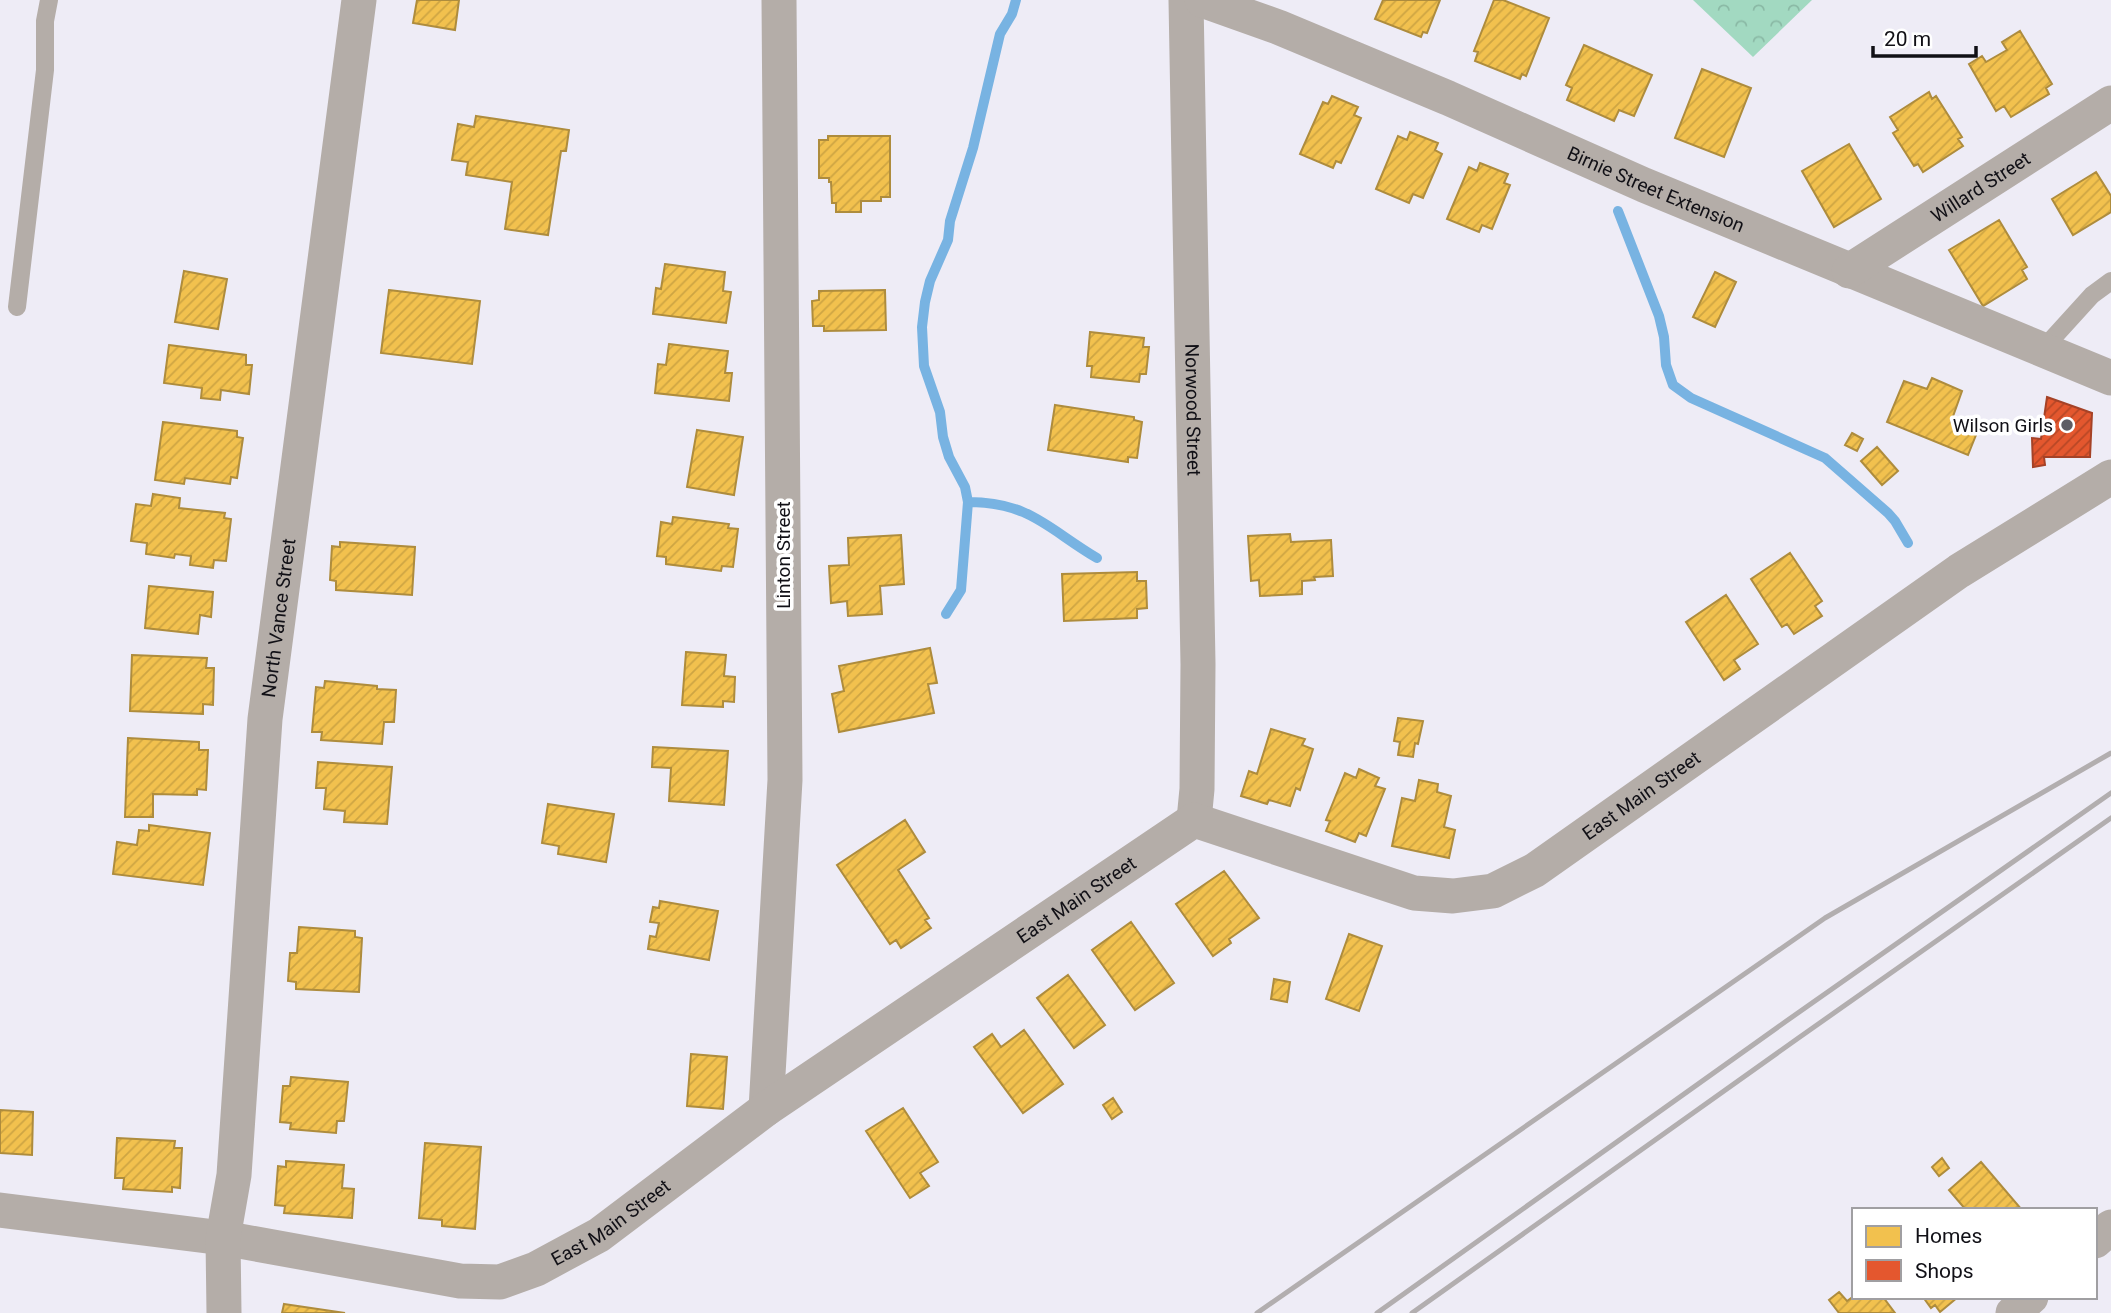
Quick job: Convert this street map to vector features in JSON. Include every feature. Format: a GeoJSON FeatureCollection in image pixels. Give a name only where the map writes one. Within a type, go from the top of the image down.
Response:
{"type":"FeatureCollection","features":[{"type":"Feature","properties":{"kind":"street","name":"North Vance Street"},"geometry":{"type":"LineString","coordinates":[[224,1313],[223,1238],[234,1175],[265,719],[359,0]]}},
{"type":"Feature","properties":{"kind":"street","name":"Linton Street"},"geometry":{"type":"LineString","coordinates":[[766,1109],[785,780],[779,0]]}},
{"type":"Feature","properties":{"kind":"street","name":"Norwood Street"},"geometry":{"type":"LineString","coordinates":[[1186,0],[1198,664],[1197,789],[1194,820]]}},
{"type":"Feature","properties":{"kind":"street","name":"Birnie Street Extension"},"geometry":{"type":"LineString","coordinates":[[1202,0],[1290,32],[1644,186],[2111,378]]}},
{"type":"Feature","properties":{"kind":"street","name":"Willard Street"},"geometry":{"type":"LineString","coordinates":[[1849,271],[2111,103]]}},
{"type":"Feature","properties":{"kind":"street","name":"East Main Street"},"geometry":{"type":"LineString","coordinates":[[0,1210],[223,1238],[460,1281],[500,1282],[536,1269],[599,1235],[766,1109],[1194,820],[1415,893],[1454,896],[1493,891],[1535,870],[1959,571],[2111,477]]}},
{"type":"Feature","properties":{"kind":"street"},"geometry":{"type":"LineString","coordinates":[[2097,1239],[2111,1227]]}},
{"type":"Feature","properties":{"kind":"street"},"geometry":{"type":"LineString","coordinates":[[2013,1313],[2029,1299]]}},
{"type":"Feature","properties":{"kind":"lane"},"geometry":{"type":"LineString","coordinates":[[17,307],[45,70],[45,21],[49,0]]}},
{"type":"Feature","properties":{"kind":"lane"},"geometry":{"type":"LineString","coordinates":[[2042,350],[2092,295],[2111,281]]}},
{"type":"Feature","properties":{"kind":"green space"},"geometry":{"type":"Polygon","coordinates":[[[1693,0],[1812,0],[1753,57],[1693,0]]]}},
{"type":"Feature","properties":{"kind":"building: Homes"},"geometry":{"type":"Polygon","coordinates":[[[417,0],[459,0],[455,30],[413,23],[417,0]]]}},
{"type":"Feature","properties":{"kind":"building: Homes"},"geometry":{"type":"Polygon","coordinates":[[[1383,0],[1440,0],[1427,33],[1423,32],[1421,37],[1375,19],[1383,0]]]}},
{"type":"Feature","properties":{"kind":"building: Homes"},"geometry":{"type":"Polygon","coordinates":[[[1494,0],[1503,0],[1549,18],[1526,76],[1522,74],[1520,79],[1475,61],[1478,52],[1474,51],[1494,0]]]}},
{"type":"Feature","properties":{"kind":"building: Homes"},"geometry":{"type":"Polygon","coordinates":[[[2020,31],[2052,84],[2046,88],[2049,94],[2011,117],[2004,106],[1996,111],[1969,64],[1982,56],[1986,62],[2007,50],[2002,42],[2020,31]]]}},
{"type":"Feature","properties":{"kind":"building: Homes"},"geometry":{"type":"Polygon","coordinates":[[[1584,45],[1652,75],[1634,116],[1619,110],[1614,121],[1567,100],[1572,88],[1566,85],[1584,45]]]}},
{"type":"Feature","properties":{"kind":"building: Homes"},"geometry":{"type":"Polygon","coordinates":[[[1702,69],[1751,88],[1724,157],[1675,138],[1702,69]]]}},
{"type":"Feature","properties":{"kind":"building: Homes"},"geometry":{"type":"Polygon","coordinates":[[[1929,92],[1932,99],[1936,96],[1962,137],[1958,139],[1963,146],[1923,172],[1918,164],[1914,166],[1893,133],[1898,130],[1890,117],[1929,92]]]}},
{"type":"Feature","properties":{"kind":"building: Homes"},"geometry":{"type":"Polygon","coordinates":[[[1332,96],[1358,107],[1354,115],[1361,118],[1341,163],[1336,161],[1333,168],[1300,154],[1323,102],[1328,104],[1332,96]]]}},
{"type":"Feature","properties":{"kind":"building: Homes"},"geometry":{"type":"Polygon","coordinates":[[[476,116],[569,130],[566,151],[561,151],[548,235],[505,229],[512,182],[466,175],[468,162],[452,160],[458,124],[474,127],[476,116]]]}},
{"type":"Feature","properties":{"kind":"building: Homes"},"geometry":{"type":"Polygon","coordinates":[[[1410,132],[1438,143],[1435,150],[1442,154],[1423,198],[1413,194],[1409,203],[1376,189],[1398,136],[1407,140],[1410,132]]]}},
{"type":"Feature","properties":{"kind":"building: Homes"},"geometry":{"type":"Polygon","coordinates":[[[828,136],[890,136],[890,197],[881,197],[881,201],[861,201],[861,212],[836,212],[836,203],[832,203],[829,178],[819,178],[819,140],[828,140],[828,136]]]}},
{"type":"Feature","properties":{"kind":"building: Homes"},"geometry":{"type":"Polygon","coordinates":[[[1849,144],[1881,199],[1834,227],[1802,171],[1849,144]]]}},
{"type":"Feature","properties":{"kind":"building: Homes"},"geometry":{"type":"Polygon","coordinates":[[[1480,163],[1508,174],[1504,183],[1510,185],[1492,229],[1482,225],[1479,232],[1447,219],[1469,167],[1477,171],[1480,163]]]}},
{"type":"Feature","properties":{"kind":"building: Homes"},"geometry":{"type":"Polygon","coordinates":[[[2096,172],[2111,196],[2111,212],[2073,235],[2052,199],[2096,172]]]}},
{"type":"Feature","properties":{"kind":"building: Homes"},"geometry":{"type":"Polygon","coordinates":[[[1999,220],[2027,267],[2022,270],[2027,279],[1983,306],[1949,250],[1999,220]]]}},
{"type":"Feature","properties":{"kind":"building: Homes"},"geometry":{"type":"Polygon","coordinates":[[[665,264],[725,272],[723,291],[731,292],[726,323],[653,314],[656,288],[661,289],[665,264]]]}},
{"type":"Feature","properties":{"kind":"building: Homes"},"geometry":{"type":"Polygon","coordinates":[[[184,271],[227,279],[218,329],[175,322],[184,271]]]}},
{"type":"Feature","properties":{"kind":"building: Homes"},"geometry":{"type":"Polygon","coordinates":[[[1715,272],[1736,282],[1715,327],[1693,317],[1715,272]]]}},
{"type":"Feature","properties":{"kind":"building: Homes"},"geometry":{"type":"Polygon","coordinates":[[[389,290],[480,301],[472,364],[381,353],[389,290]]]}},
{"type":"Feature","properties":{"kind":"building: Homes"},"geometry":{"type":"Polygon","coordinates":[[[885,290],[886,330],[824,331],[824,326],[813,326],[812,301],[819,300],[819,291],[885,290]]]}},
{"type":"Feature","properties":{"kind":"building: Homes"},"geometry":{"type":"Polygon","coordinates":[[[1090,332],[1144,338],[1143,347],[1149,347],[1146,374],[1140,374],[1139,382],[1091,377],[1092,366],[1087,366],[1090,332]]]}},
{"type":"Feature","properties":{"kind":"building: Homes"},"geometry":{"type":"Polygon","coordinates":[[[669,344],[728,351],[725,373],[732,373],[729,401],[655,393],[658,364],[666,365],[669,344]]]}},
{"type":"Feature","properties":{"kind":"building: Homes"},"geometry":{"type":"Polygon","coordinates":[[[169,345],[246,355],[246,365],[252,365],[249,394],[221,390],[220,400],[201,398],[202,388],[164,383],[169,345]]]}},
{"type":"Feature","properties":{"kind":"building: Homes"},"geometry":{"type":"Polygon","coordinates":[[[1932,378],[1962,391],[1951,422],[1976,435],[1968,455],[1887,422],[1904,381],[1927,389],[1932,378]]]}},
{"type":"Feature","properties":{"kind":"building: Homes"},"geometry":{"type":"Polygon","coordinates":[[[1055,405],[1134,417],[1134,420],[1142,422],[1137,458],[1128,457],[1128,462],[1048,450],[1055,405]]]}},
{"type":"Feature","properties":{"kind":"building: Homes"},"geometry":{"type":"Polygon","coordinates":[[[163,422],[237,431],[237,437],[243,438],[237,478],[231,477],[230,484],[185,478],[184,484],[155,480],[163,422]]]}},
{"type":"Feature","properties":{"kind":"building: Homes"},"geometry":{"type":"Polygon","coordinates":[[[697,430],[743,437],[734,495],[687,487],[697,430]]]}},
{"type":"Feature","properties":{"kind":"building: Homes"},"geometry":{"type":"Polygon","coordinates":[[[1852,433],[1863,439],[1857,451],[1845,445],[1852,433]]]}},
{"type":"Feature","properties":{"kind":"building: Homes"},"geometry":{"type":"Polygon","coordinates":[[[1877,447],[1898,471],[1882,485],[1861,461],[1877,447]]]}},
{"type":"Feature","properties":{"kind":"building: Homes"},"geometry":{"type":"Polygon","coordinates":[[[153,494],[180,498],[179,508],[225,513],[224,518],[231,519],[226,561],[214,560],[213,568],[190,565],[191,556],[175,554],[174,558],[146,554],[147,543],[131,541],[136,504],[151,506],[153,494]]]}},
{"type":"Feature","properties":{"kind":"building: Homes"},"geometry":{"type":"Polygon","coordinates":[[[673,517],[729,524],[728,528],[738,529],[733,567],[722,566],[721,571],[666,564],[666,557],[657,556],[661,522],[672,524],[673,517]]]}},
{"type":"Feature","properties":{"kind":"building: Homes"},"geometry":{"type":"Polygon","coordinates":[[[1290,534],[1291,542],[1331,540],[1333,576],[1302,581],[1302,594],[1260,596],[1259,580],[1251,581],[1248,536],[1290,534]]]}},
{"type":"Feature","properties":{"kind":"building: Homes"},"geometry":{"type":"Polygon","coordinates":[[[901,535],[904,584],[880,586],[882,614],[848,616],[847,601],[831,603],[829,566],[849,565],[848,538],[901,535]]]}},
{"type":"Feature","properties":{"kind":"building: Homes"},"geometry":{"type":"Polygon","coordinates":[[[340,542],[415,547],[412,595],[336,590],[336,581],[330,580],[332,546],[340,547],[340,542]]]}},
{"type":"Feature","properties":{"kind":"building: Homes"},"geometry":{"type":"Polygon","coordinates":[[[1790,553],[1822,601],[1815,606],[1822,616],[1794,634],[1787,624],[1782,627],[1751,579],[1790,553]]]}},
{"type":"Feature","properties":{"kind":"building: Homes"},"geometry":{"type":"Polygon","coordinates":[[[1137,572],[1137,581],[1146,581],[1147,608],[1137,609],[1137,618],[1064,621],[1062,574],[1137,572]]]}},
{"type":"Feature","properties":{"kind":"building: Homes"},"geometry":{"type":"Polygon","coordinates":[[[149,586],[213,592],[211,617],[200,615],[198,634],[145,628],[149,586]]]}},
{"type":"Feature","properties":{"kind":"building: Homes"},"geometry":{"type":"Polygon","coordinates":[[[1726,595],[1758,644],[1734,660],[1740,669],[1724,680],[1686,622],[1726,595]]]}},
{"type":"Feature","properties":{"kind":"building: Homes"},"geometry":{"type":"Polygon","coordinates":[[[930,648],[937,683],[928,684],[934,713],[839,732],[832,694],[844,691],[839,666],[930,648]]]}},
{"type":"Feature","properties":{"kind":"building: Homes"},"geometry":{"type":"Polygon","coordinates":[[[686,652],[726,655],[724,676],[735,677],[734,702],[723,701],[723,707],[682,705],[686,652]]]}},
{"type":"Feature","properties":{"kind":"building: Homes"},"geometry":{"type":"Polygon","coordinates":[[[132,655],[207,658],[206,668],[214,668],[213,705],[203,704],[203,714],[130,711],[132,655]]]}},
{"type":"Feature","properties":{"kind":"building: Homes"},"geometry":{"type":"Polygon","coordinates":[[[325,681],[396,690],[394,722],[384,722],[382,744],[321,740],[322,732],[312,732],[316,687],[324,688],[325,681]]]}},
{"type":"Feature","properties":{"kind":"building: Homes"},"geometry":{"type":"Polygon","coordinates":[[[1398,718],[1423,721],[1413,757],[1398,755],[1400,742],[1394,741],[1398,718]]]}},
{"type":"Feature","properties":{"kind":"building: Homes"},"geometry":{"type":"Polygon","coordinates":[[[1271,729],[1305,739],[1302,745],[1313,749],[1300,790],[1296,788],[1290,806],[1269,800],[1267,804],[1241,796],[1249,771],[1257,774],[1271,729]]]}},
{"type":"Feature","properties":{"kind":"building: Homes"},"geometry":{"type":"Polygon","coordinates":[[[128,738],[199,742],[199,750],[208,750],[206,790],[197,789],[197,795],[153,794],[153,817],[125,817],[128,738]]]}},
{"type":"Feature","properties":{"kind":"building: Homes"},"geometry":{"type":"Polygon","coordinates":[[[653,747],[728,751],[724,805],[669,801],[671,768],[652,767],[653,747]]]}},
{"type":"Feature","properties":{"kind":"building: Homes"},"geometry":{"type":"Polygon","coordinates":[[[318,762],[392,767],[387,824],[344,822],[345,811],[324,809],[326,788],[316,788],[318,762]]]}},
{"type":"Feature","properties":{"kind":"building: Homes"},"geometry":{"type":"Polygon","coordinates":[[[1359,769],[1379,778],[1375,786],[1385,789],[1366,836],[1359,833],[1355,842],[1326,831],[1330,821],[1326,820],[1345,773],[1356,778],[1359,769]]]}},
{"type":"Feature","properties":{"kind":"building: Homes"},"geometry":{"type":"Polygon","coordinates":[[[1419,780],[1438,784],[1437,792],[1451,796],[1444,827],[1455,830],[1449,858],[1392,846],[1402,798],[1415,801],[1419,780]]]}},
{"type":"Feature","properties":{"kind":"building: Homes"},"geometry":{"type":"Polygon","coordinates":[[[548,804],[614,814],[606,862],[558,854],[559,846],[542,843],[548,804]]]}},
{"type":"Feature","properties":{"kind":"building: Homes"},"geometry":{"type":"Polygon","coordinates":[[[905,820],[925,852],[898,870],[929,918],[925,920],[931,928],[901,948],[896,940],[890,944],[837,865],[905,820]]]}},
{"type":"Feature","properties":{"kind":"building: Homes"},"geometry":{"type":"Polygon","coordinates":[[[149,825],[210,833],[203,885],[113,874],[117,842],[137,845],[139,830],[149,831],[149,825]]]}},
{"type":"Feature","properties":{"kind":"building: Homes"},"geometry":{"type":"Polygon","coordinates":[[[1224,871],[1259,918],[1229,939],[1231,943],[1213,956],[1176,904],[1224,871]]]}},
{"type":"Feature","properties":{"kind":"building: Homes"},"geometry":{"type":"Polygon","coordinates":[[[660,901],[718,911],[709,960],[648,949],[650,936],[656,937],[659,923],[650,922],[653,907],[659,908],[660,901]]]}},
{"type":"Feature","properties":{"kind":"building: Homes"},"geometry":{"type":"Polygon","coordinates":[[[1131,922],[1174,983],[1135,1010],[1092,950],[1131,922]]]}},
{"type":"Feature","properties":{"kind":"building: Homes"},"geometry":{"type":"Polygon","coordinates":[[[299,927],[355,931],[355,937],[362,938],[359,992],[296,989],[296,982],[288,981],[290,953],[297,953],[299,927]]]}},
{"type":"Feature","properties":{"kind":"building: Homes"},"geometry":{"type":"Polygon","coordinates":[[[1349,934],[1382,946],[1359,1011],[1326,999],[1349,934]]]}},
{"type":"Feature","properties":{"kind":"building: Homes"},"geometry":{"type":"Polygon","coordinates":[[[1068,975],[1105,1025],[1074,1048],[1037,998],[1068,975]]]}},
{"type":"Feature","properties":{"kind":"building: Homes"},"geometry":{"type":"Polygon","coordinates":[[[1274,979],[1290,982],[1287,1002],[1271,999],[1274,979]]]}},
{"type":"Feature","properties":{"kind":"building: Homes"},"geometry":{"type":"Polygon","coordinates":[[[1024,1030],[1063,1084],[1023,1113],[974,1047],[992,1034],[1001,1047],[1024,1030]]]}},
{"type":"Feature","properties":{"kind":"building: Homes"},"geometry":{"type":"Polygon","coordinates":[[[691,1054],[727,1057],[723,1109],[687,1106],[691,1054]]]}},
{"type":"Feature","properties":{"kind":"building: Homes"},"geometry":{"type":"Polygon","coordinates":[[[291,1077],[348,1082],[344,1121],[337,1121],[336,1133],[290,1129],[291,1123],[280,1122],[283,1086],[290,1086],[291,1077]]]}},
{"type":"Feature","properties":{"kind":"building: Homes"},"geometry":{"type":"Polygon","coordinates":[[[1113,1098],[1122,1112],[1112,1119],[1103,1105],[1113,1098]]]}},
{"type":"Feature","properties":{"kind":"building: Homes"},"geometry":{"type":"Polygon","coordinates":[[[903,1108],[938,1162],[920,1173],[929,1186],[910,1198],[866,1131],[903,1108]]]}},
{"type":"Feature","properties":{"kind":"building: Homes"},"geometry":{"type":"Polygon","coordinates":[[[0,1110],[33,1112],[32,1155],[0,1153],[0,1110]]]}},
{"type":"Feature","properties":{"kind":"building: Homes"},"geometry":{"type":"Polygon","coordinates":[[[117,1138],[175,1141],[174,1148],[182,1148],[180,1188],[172,1187],[172,1192],[123,1189],[124,1178],[115,1178],[117,1138]]]}},
{"type":"Feature","properties":{"kind":"building: Homes"},"geometry":{"type":"Polygon","coordinates":[[[425,1143],[481,1147],[475,1229],[442,1226],[442,1220],[419,1218],[425,1143]]]}},
{"type":"Feature","properties":{"kind":"building: Homes"},"geometry":{"type":"Polygon","coordinates":[[[1942,1158],[1949,1168],[1939,1176],[1932,1167],[1942,1158]]]}},
{"type":"Feature","properties":{"kind":"building: Homes"},"geometry":{"type":"Polygon","coordinates":[[[286,1161],[344,1165],[342,1188],[354,1189],[352,1218],[284,1213],[285,1206],[275,1205],[278,1166],[286,1167],[286,1161]]]}},
{"type":"Feature","properties":{"kind":"building: Homes"},"geometry":{"type":"Polygon","coordinates":[[[1981,1162],[2020,1208],[1964,1208],[1949,1190],[1981,1162]]]}},
{"type":"Feature","properties":{"kind":"building: Homes"},"geometry":{"type":"Polygon","coordinates":[[[1839,1292],[1847,1301],[1852,1297],[1884,1299],[1895,1313],[1839,1313],[1829,1300],[1839,1292]]]}},
{"type":"Feature","properties":{"kind":"building: Homes"},"geometry":{"type":"Polygon","coordinates":[[[1924,1299],[1956,1299],[1940,1312],[1935,1305],[1931,1308],[1924,1299]]]}},
{"type":"Feature","properties":{"kind":"building: Homes"},"geometry":{"type":"Polygon","coordinates":[[[284,1304],[345,1313],[282,1313],[284,1304]]]}},
{"type":"Feature","properties":{"kind":"building: Shops","name":"Wilson Girls"},"geometry":{"type":"Polygon","coordinates":[[[2047,397],[2092,413],[2090,457],[2044,457],[2045,465],[2033,467],[2032,438],[2041,439],[2047,397]]]}},
{"type":"Feature","properties":{"kind":"waterway"},"geometry":{"type":"LineString","coordinates":[[946,614],[961,590],[968,502],[965,487],[949,457],[940,412],[924,366],[922,327],[930,281],[948,240],[950,221],[973,148],[1000,34],[1012,14],[1016,0]]}},
{"type":"Feature","properties":{"kind":"waterway"},"geometry":{"type":"LineString","coordinates":[[1618,211],[1659,316],[1666,365],[1673,385],[1691,398],[1825,458],[1888,513],[1908,543]]}},
{"type":"Feature","properties":{"kind":"waterway"},"geometry":{"type":"LineString","coordinates":[[968,502],[989,503],[1023,512],[1097,558]]}},
{"type":"Feature","properties":{"kind":"railway"},"geometry":{"type":"LineString","coordinates":[[1257,1313],[1825,918],[2111,753]]}},
{"type":"Feature","properties":{"kind":"railway"},"geometry":{"type":"LineString","coordinates":[[1377,1313],[2111,793]]}},
{"type":"Feature","properties":{"kind":"railway"},"geometry":{"type":"LineString","coordinates":[[1412,1313],[2111,818]]}},
{"type":"Feature","properties":{"kind":"place","name":"Wilson Girls"},"geometry":{"type":"Point","coordinates":[2067,425]}}]}
